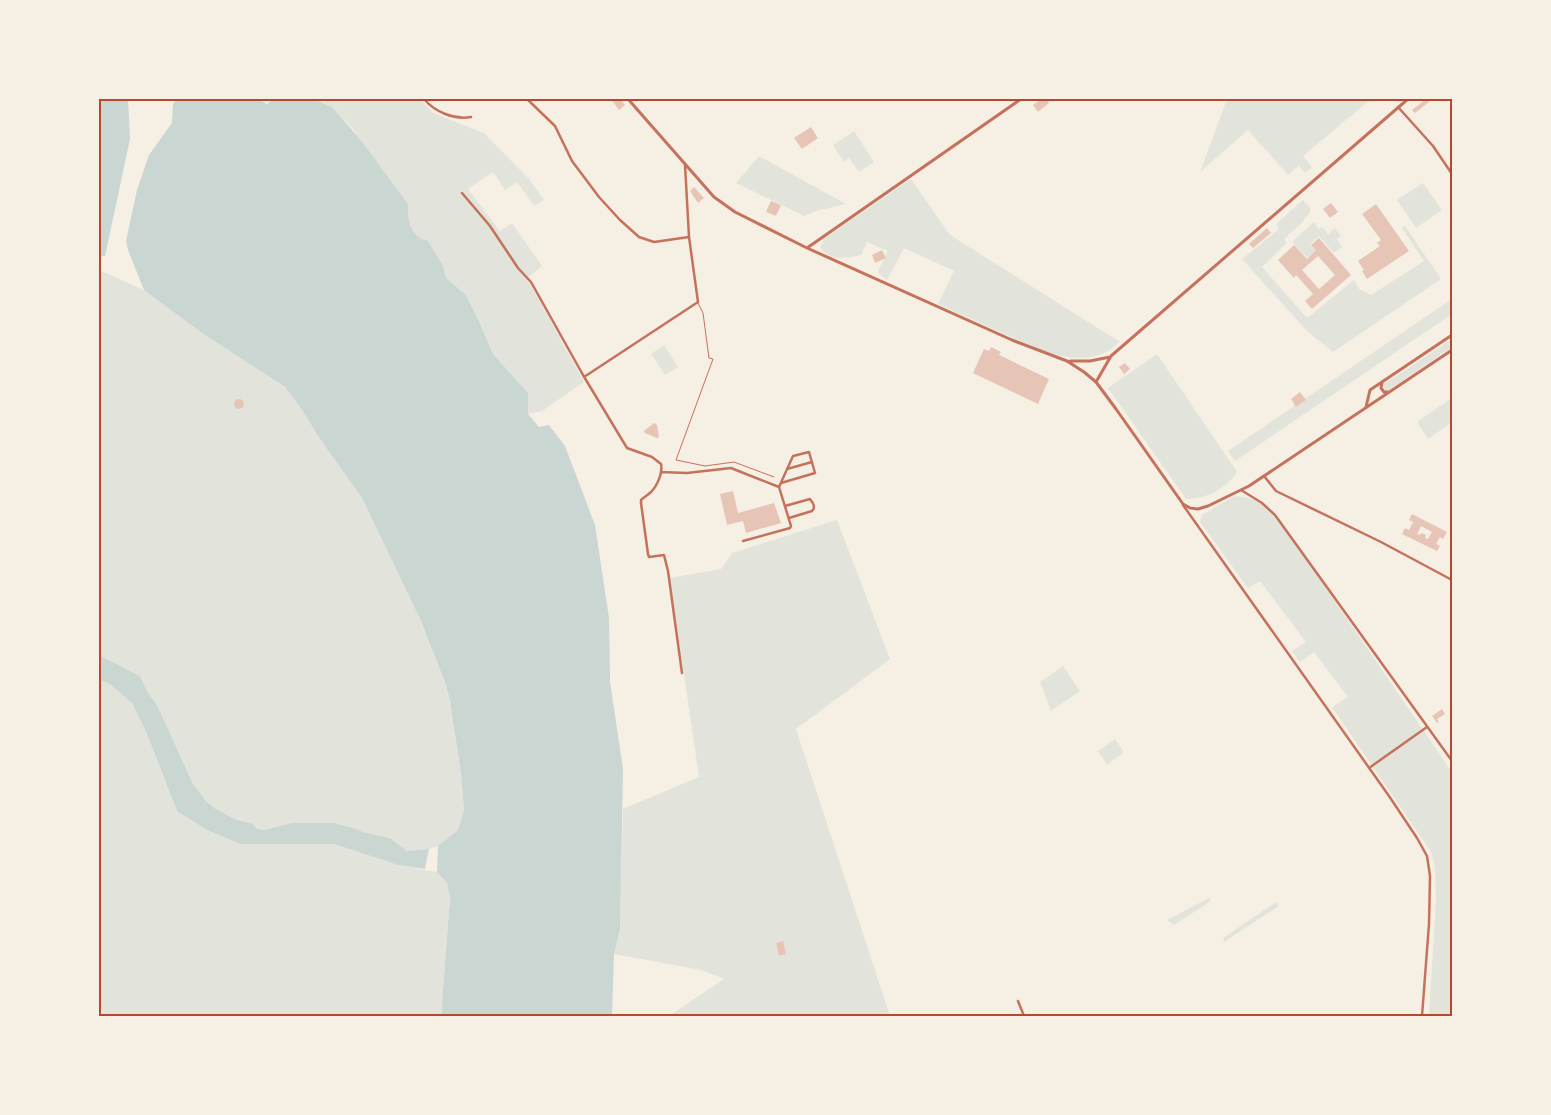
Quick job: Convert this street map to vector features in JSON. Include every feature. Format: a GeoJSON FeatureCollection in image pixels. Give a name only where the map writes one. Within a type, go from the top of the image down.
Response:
{"type":"FeatureCollection","features":[{"type":"Feature","properties":{"kind":"street"},"geometry":{"type":"LineString","coordinates":[[424,99],[431,107],[441,113],[463,119],[471,117]]}},
{"type":"Feature","properties":{"kind":"street"},"geometry":{"type":"LineString","coordinates":[[527,99],[555,126],[572,161],[584,178],[613,213],[639,237],[654,242],[688,237]]}},
{"type":"Feature","properties":{"kind":"street"},"geometry":{"type":"LineString","coordinates":[[628,99],[714,197],[735,212],[807,248],[1012,340],[1067,361],[1096,382],[1369,768],[1417,838],[1427,856],[1430,876],[1429,924],[1422,1016]]}},
{"type":"Feature","properties":{"kind":"street"},"geometry":{"type":"LineString","coordinates":[[807,248],[1022,99]]}},
{"type":"Feature","properties":{"kind":"street"},"geometry":{"type":"LineString","coordinates":[[1096,382],[1111,356],[1408,99]]}},
{"type":"Feature","properties":{"kind":"street"},"geometry":{"type":"LineString","coordinates":[[1398,107],[1433,146],[1452,174]]}},
{"type":"Feature","properties":{"kind":"street"},"geometry":{"type":"LineString","coordinates":[[584,378],[698,302],[688,237],[685,165]]}},
{"type":"Feature","properties":{"kind":"street"},"geometry":{"type":"LineString","coordinates":[[462,193],[497,235],[518,268],[531,282],[584,378],[628,448],[652,457],[661,464],[661,472],[652,491],[643,497],[641,503],[649,557],[653,558],[664,555],[682,673]]}},
{"type":"Feature","properties":{"kind":"street"},"geometry":{"type":"LineString","coordinates":[[1365,408],[1370,390],[1452,335]]}},
{"type":"Feature","properties":{"kind":"street"},"geometry":{"type":"LineString","coordinates":[[1183,504],[1190,508],[1198,509],[1241,490],[1452,350]]}},
{"type":"Feature","properties":{"kind":"street"},"geometry":{"type":"LineString","coordinates":[[1067,361],[1090,362],[1111,356]]}},
{"type":"Feature","properties":{"kind":"street"},"geometry":{"type":"LineString","coordinates":[[1382,382],[1381,388],[1384,392],[1389,392]]}},
{"type":"Feature","properties":{"kind":"street"},"geometry":{"type":"LineString","coordinates":[[661,472],[687,473],[731,468],[780,485],[815,473],[809,452],[793,456],[780,485],[790,528],[743,541]]}},
{"type":"Feature","properties":{"kind":"street"},"geometry":{"type":"LineString","coordinates":[[787,469],[812,462]]}},
{"type":"Feature","properties":{"kind":"street"},"geometry":{"type":"LineString","coordinates":[[1264,476],[1276,491],[1381,542],[1452,580]]}},
{"type":"Feature","properties":{"kind":"street"},"geometry":{"type":"LineString","coordinates":[[1241,490],[1275,514],[1452,762]]}},
{"type":"Feature","properties":{"kind":"street"},"geometry":{"type":"LineString","coordinates":[[785,506],[810,499],[813,502],[814,507],[812,511],[789,518]]}},
{"type":"Feature","properties":{"kind":"street"},"geometry":{"type":"LineString","coordinates":[[1369,768],[1427,727]]}},
{"type":"Feature","properties":{"kind":"street"},"geometry":{"type":"LineString","coordinates":[[1018,1001],[1024,1016]]}},
{"type":"Feature","properties":{"kind":"lane"},"geometry":{"type":"LineString","coordinates":[[698,302],[703,313],[709,358],[713,359],[676,460],[705,466],[734,462],[774,477]]}},
{"type":"Feature","properties":{"kind":"shaded area"},"geometry":{"type":"Polygon","coordinates":[[[99,99],[128,99],[130,139],[105,256],[99,256],[99,99]]]}},
{"type":"Feature","properties":{"kind":"shaded area"},"geometry":{"type":"Polygon","coordinates":[[[177,99],[257,99],[267,104],[274,99],[313,99],[332,107],[360,139],[408,204],[409,222],[414,232],[422,239],[428,241],[443,266],[446,278],[466,295],[493,354],[528,393],[528,414],[539,427],[549,425],[565,446],[595,525],[609,618],[610,682],[623,769],[620,929],[614,954],[612,1016],[441,1016],[450,898],[447,883],[437,872],[438,846],[458,830],[464,810],[461,774],[446,685],[421,621],[362,498],[285,387],[202,333],[144,290],[126,241],[137,190],[149,155],[172,123],[173,104],[177,99]]]}},
{"type":"Feature","properties":{"kind":"shaded area"},"geometry":{"type":"Polygon","coordinates":[[[313,99],[420,99],[433,113],[484,133],[528,178],[544,200],[534,206],[517,182],[505,190],[493,172],[468,189],[500,231],[512,223],[542,266],[527,278],[584,382],[542,411],[528,414],[528,393],[493,354],[466,295],[446,278],[443,266],[421,240],[414,236],[407,214],[407,204],[353,129],[332,107],[313,99]]]}},
{"type":"Feature","properties":{"kind":"shaded area"},"geometry":{"type":"Polygon","coordinates":[[[1227,99],[1342,99],[1344,101],[1347,99],[1371,99],[1303,156],[1312,167],[1305,173],[1299,165],[1288,175],[1248,130],[1200,172],[1227,99]]]}},
{"type":"Feature","properties":{"kind":"shaded area"},"geometry":{"type":"Polygon","coordinates":[[[854,131],[874,162],[859,172],[849,158],[844,162],[833,145],[854,131]]]}},
{"type":"Feature","properties":{"kind":"shaded area"},"geometry":{"type":"Polygon","coordinates":[[[759,156],[846,204],[816,211],[804,216],[736,183],[759,156]]]}},
{"type":"Feature","properties":{"kind":"shaded area"},"geometry":{"type":"Polygon","coordinates":[[[911,179],[950,235],[1120,342],[1106,352],[1088,358],[1062,356],[1045,352],[938,304],[954,271],[904,248],[887,280],[878,271],[888,251],[867,242],[861,255],[839,258],[828,255],[820,247],[825,238],[911,179]]]}},
{"type":"Feature","properties":{"kind":"shaded area"},"geometry":{"type":"Polygon","coordinates":[[[1423,183],[1442,210],[1416,228],[1397,200],[1423,183]]]}},
{"type":"Feature","properties":{"kind":"shaded area"},"geometry":{"type":"Polygon","coordinates":[[[1303,200],[1310,207],[1310,213],[1284,239],[1287,243],[1262,267],[1307,318],[1354,280],[1359,289],[1371,295],[1424,261],[1402,228],[1405,226],[1441,279],[1333,352],[1307,331],[1242,259],[1279,229],[1276,224],[1303,200]]]}},
{"type":"Feature","properties":{"kind":"shaded area"},"geometry":{"type":"Polygon","coordinates":[[[1314,222],[1319,229],[1322,227],[1328,234],[1335,228],[1341,236],[1337,239],[1342,247],[1334,253],[1319,236],[1310,244],[1316,250],[1307,258],[1292,242],[1314,222]]]}},
{"type":"Feature","properties":{"kind":"shaded area"},"geometry":{"type":"Polygon","coordinates":[[[99,270],[144,290],[202,333],[285,387],[362,498],[421,621],[446,685],[454,719],[464,810],[458,830],[438,846],[429,849],[407,851],[390,838],[334,823],[291,823],[265,830],[257,829],[253,824],[235,819],[214,808],[193,784],[157,705],[148,693],[140,676],[99,655],[99,270]]]}},
{"type":"Feature","properties":{"kind":"shaded area"},"geometry":{"type":"Polygon","coordinates":[[[1452,299],[1452,314],[1235,461],[1228,451],[1452,299]]]}},
{"type":"Feature","properties":{"kind":"shaded area"},"geometry":{"type":"Polygon","coordinates":[[[1452,339],[1452,347],[1385,391],[1383,385],[1452,339]]]}},
{"type":"Feature","properties":{"kind":"shaded area"},"geometry":{"type":"Polygon","coordinates":[[[664,345],[678,367],[665,375],[651,354],[664,345]]]}},
{"type":"Feature","properties":{"kind":"shaded area"},"geometry":{"type":"Polygon","coordinates":[[[1157,354],[1237,472],[1221,488],[1208,495],[1186,499],[1108,388],[1157,354]]]}},
{"type":"Feature","properties":{"kind":"shaded area"},"geometry":{"type":"Polygon","coordinates":[[[1452,398],[1452,422],[1428,439],[1417,422],[1452,398]]]}},
{"type":"Feature","properties":{"kind":"shaded area"},"geometry":{"type":"Polygon","coordinates":[[[1234,496],[1249,498],[1260,503],[1280,521],[1452,772],[1452,1016],[1429,1016],[1436,899],[1435,868],[1431,852],[1332,707],[1348,697],[1314,652],[1300,662],[1292,651],[1306,642],[1260,581],[1248,588],[1200,522],[1202,515],[1234,496]]]}},
{"type":"Feature","properties":{"kind":"shaded area"},"geometry":{"type":"Polygon","coordinates":[[[837,520],[890,659],[796,729],[890,1016],[669,1016],[724,979],[702,970],[614,954],[620,929],[623,809],[699,777],[670,578],[721,569],[732,553],[837,520]]]}},
{"type":"Feature","properties":{"kind":"shaded area"},"geometry":{"type":"Polygon","coordinates":[[[99,655],[140,676],[148,693],[157,705],[193,784],[214,808],[235,819],[253,824],[257,829],[265,830],[291,823],[334,823],[390,838],[407,851],[429,849],[425,869],[398,865],[334,844],[241,844],[207,830],[177,811],[147,734],[132,703],[110,684],[99,680],[99,655]]]}},
{"type":"Feature","properties":{"kind":"shaded area"},"geometry":{"type":"Polygon","coordinates":[[[1063,666],[1080,691],[1051,711],[1040,682],[1063,666]]]}},
{"type":"Feature","properties":{"kind":"shaded area"},"geometry":{"type":"Polygon","coordinates":[[[99,680],[110,684],[132,703],[147,734],[177,811],[292,843],[334,844],[398,865],[437,872],[447,883],[450,898],[441,1016],[99,1016],[99,680]]]}},
{"type":"Feature","properties":{"kind":"shaded area"},"geometry":{"type":"Polygon","coordinates":[[[1115,739],[1124,752],[1107,765],[1098,751],[1115,739]]]}},
{"type":"Feature","properties":{"kind":"shaded area"},"geometry":{"type":"Polygon","coordinates":[[[1209,898],[1211,901],[1174,925],[1167,920],[1209,898]]]}},
{"type":"Feature","properties":{"kind":"shaded area"},"geometry":{"type":"Polygon","coordinates":[[[1276,902],[1279,906],[1224,942],[1223,938],[1276,902]]]}},
{"type":"Feature","properties":{"kind":"building"},"geometry":{"type":"Polygon","coordinates":[[[611,99],[620,99],[625,105],[619,110],[611,99]]]}},
{"type":"Feature","properties":{"kind":"building"},"geometry":{"type":"Polygon","coordinates":[[[1041,99],[1046,99],[1049,103],[1038,112],[1033,105],[1041,99]]]}},
{"type":"Feature","properties":{"kind":"building"},"geometry":{"type":"Polygon","coordinates":[[[1426,99],[1429,102],[1415,113],[1412,110],[1426,99]]]}},
{"type":"Feature","properties":{"kind":"building"},"geometry":{"type":"Polygon","coordinates":[[[811,127],[818,138],[802,149],[794,138],[811,127]]]}},
{"type":"Feature","properties":{"kind":"building"},"geometry":{"type":"Polygon","coordinates":[[[694,187],[704,198],[698,203],[690,191],[694,187]]]}},
{"type":"Feature","properties":{"kind":"building"},"geometry":{"type":"Polygon","coordinates":[[[771,201],[781,205],[776,216],[766,212],[771,201]]]}},
{"type":"Feature","properties":{"kind":"building"},"geometry":{"type":"Polygon","coordinates":[[[1331,203],[1338,212],[1330,218],[1323,209],[1331,203]]]}},
{"type":"Feature","properties":{"kind":"building"},"geometry":{"type":"Polygon","coordinates":[[[1376,204],[1409,251],[1367,279],[1358,261],[1380,246],[1377,243],[1381,240],[1362,214],[1376,204]]]}},
{"type":"Feature","properties":{"kind":"building"},"geometry":{"type":"Polygon","coordinates":[[[1267,228],[1271,233],[1253,248],[1249,244],[1267,228]]]}},
{"type":"Feature","properties":{"kind":"building"},"geometry":{"type":"Polygon","coordinates":[[[1319,238],[1351,275],[1312,309],[1305,301],[1313,294],[1296,275],[1294,278],[1278,260],[1294,245],[1307,259],[1316,250],[1311,245],[1319,238]],[[1318,256],[1302,270],[1319,289],[1335,275],[1318,256]]]}},
{"type":"Feature","properties":{"kind":"building"},"geometry":{"type":"Polygon","coordinates":[[[882,250],[886,258],[875,263],[872,255],[882,250]]]}},
{"type":"Feature","properties":{"kind":"building"},"geometry":{"type":"Polygon","coordinates":[[[991,347],[1001,352],[999,355],[1049,379],[1038,404],[973,373],[984,349],[989,351],[991,347]]]}},
{"type":"Feature","properties":{"kind":"building"},"geometry":{"type":"Polygon","coordinates":[[[1125,363],[1130,369],[1124,374],[1119,367],[1125,363]]]}},
{"type":"Feature","properties":{"kind":"building"},"geometry":{"type":"Polygon","coordinates":[[[1300,392],[1306,400],[1296,407],[1291,399],[1300,392]]]}},
{"type":"Feature","properties":{"kind":"building"},"geometry":{"type":"Polygon","coordinates":[[[237,399],[241,399],[244,404],[243,408],[237,409],[234,406],[234,402],[237,399]]]}},
{"type":"Feature","properties":{"kind":"building"},"geometry":{"type":"Polygon","coordinates":[[[654,423],[657,425],[659,437],[657,438],[644,431],[654,423]]]}},
{"type":"Feature","properties":{"kind":"building"},"geometry":{"type":"Polygon","coordinates":[[[733,491],[738,513],[774,503],[781,523],[746,533],[743,521],[727,525],[720,494],[733,491]]]}},
{"type":"Feature","properties":{"kind":"building"},"geometry":{"type":"Polygon","coordinates":[[[1412,514],[1447,532],[1443,539],[1440,537],[1436,544],[1440,546],[1437,551],[1402,534],[1405,528],[1409,530],[1413,522],[1409,520],[1412,514]],[[1421,526],[1417,534],[1426,535],[1425,538],[1428,539],[1432,532],[1421,526]]]}},
{"type":"Feature","properties":{"kind":"building"},"geometry":{"type":"Polygon","coordinates":[[[1442,709],[1445,714],[1437,719],[1439,722],[1437,723],[1432,716],[1442,709]]]}},
{"type":"Feature","properties":{"kind":"building"},"geometry":{"type":"Polygon","coordinates":[[[783,941],[786,954],[779,956],[776,943],[783,941]]]}}]}
